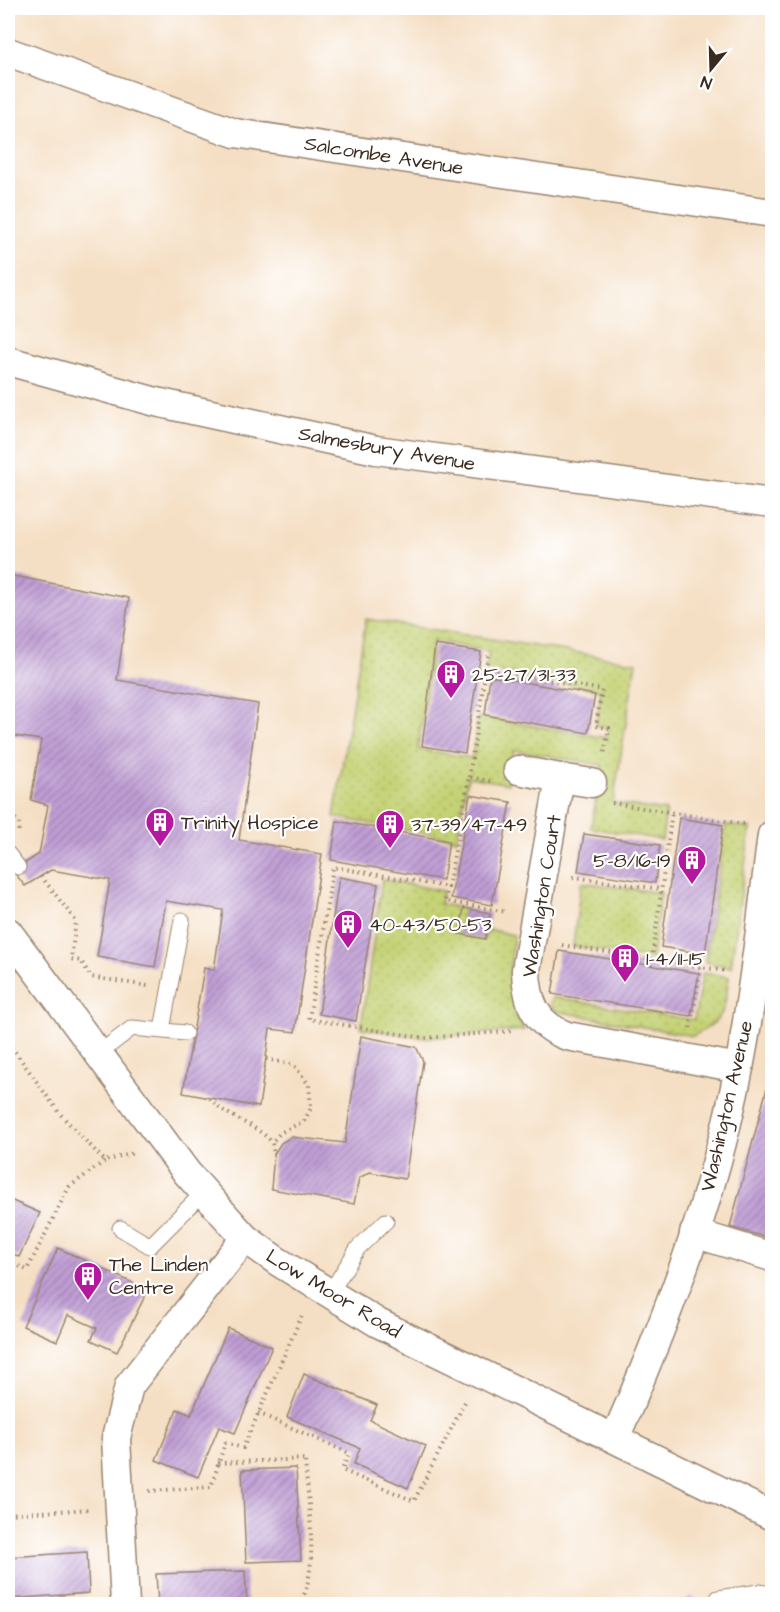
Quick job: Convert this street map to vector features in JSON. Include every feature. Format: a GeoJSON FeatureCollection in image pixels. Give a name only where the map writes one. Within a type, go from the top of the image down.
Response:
{"type":"FeatureCollection","features":[{"type":"Feature","properties":{"kind":"street","name":"Salcombe Avenue"},"geometry":{"type":"LineString","coordinates":[[8,52],[235,133],[772,213]]}},
{"type":"Feature","properties":{"kind":"street","name":"Salmesbury Avenue"},"geometry":{"type":"LineString","coordinates":[[8,361],[156,402],[376,450],[772,503]]}},
{"type":"Feature","properties":{"kind":"street"},"geometry":{"type":"LineString","coordinates":[[508,776],[560,777],[599,783]]}},
{"type":"Feature","properties":{"kind":"street","name":"Washington Court"},"geometry":{"type":"LineString","coordinates":[[542,1023],[527,993],[526,970],[560,777]]}},
{"type":"Feature","properties":{"kind":"street","name":"Washington Avenue"},"geometry":{"type":"LineString","coordinates":[[615,1438],[657,1342],[724,1135],[739,1068],[762,830]]}},
{"type":"Feature","properties":{"kind":"street","name":"Low Moor Road"},"geometry":{"type":"LineString","coordinates":[[8,932],[165,1144],[245,1238],[378,1323],[772,1516]]}},
{"type":"Feature","properties":{"kind":"street"},"geometry":{"type":"LineString","coordinates":[[542,1023],[567,1036],[739,1068]]}},
{"type":"Feature","properties":{"kind":"street"},"geometry":{"type":"LineString","coordinates":[[694,1233],[772,1257]]}},
{"type":"Feature","properties":{"kind":"street"},"geometry":{"type":"LineString","coordinates":[[125,1605],[116,1438],[129,1386],[245,1238]]}},
{"type":"Feature","properties":{"kind":"lane"},"geometry":{"type":"LineString","coordinates":[[8,854],[18,867]]}},
{"type":"Feature","properties":{"kind":"lane"},"geometry":{"type":"LineString","coordinates":[[162,1030],[182,920]]}},
{"type":"Feature","properties":{"kind":"lane"},"geometry":{"type":"LineString","coordinates":[[98,1054],[132,1028],[185,1033]]}},
{"type":"Feature","properties":{"kind":"lane"},"geometry":{"type":"LineString","coordinates":[[120,1228],[150,1246],[204,1192]]}},
{"type":"Feature","properties":{"kind":"lane"},"geometry":{"type":"LineString","coordinates":[[323,1289],[358,1248],[386,1221]]}},
{"type":"Feature","properties":{"kind":"lane"},"geometry":{"type":"LineString","coordinates":[[718,1598],[759,1592],[772,1594]]}},
{"type":"Feature","properties":{"kind":"path"},"geometry":{"type":"LineString","coordinates":[[489,651],[446,901],[532,928],[652,959],[732,972]]}},
{"type":"Feature","properties":{"kind":"path"},"geometry":{"type":"LineString","coordinates":[[486,669],[602,690],[596,726],[609,728],[599,783],[672,812],[762,830]]}},
{"type":"Feature","properties":{"kind":"path"},"geometry":{"type":"LineString","coordinates":[[469,777],[508,776]]}},
{"type":"Feature","properties":{"kind":"path"},"geometry":{"type":"LineString","coordinates":[[652,959],[672,812]]}},
{"type":"Feature","properties":{"kind":"path"},"geometry":{"type":"LineString","coordinates":[[448,887],[333,867],[309,1019],[424,1038],[528,1030],[542,1023]]}},
{"type":"Feature","properties":{"kind":"path"},"geometry":{"type":"LineString","coordinates":[[543,872],[661,889]]}},
{"type":"Feature","properties":{"kind":"path"},"geometry":{"type":"LineString","coordinates":[[41,876],[76,921],[71,959],[81,962],[91,977],[169,989]]}},
{"type":"Feature","properties":{"kind":"path"},"geometry":{"type":"LineString","coordinates":[[685,1058],[701,967]]}},
{"type":"Feature","properties":{"kind":"path"},"geometry":{"type":"LineString","coordinates":[[8,1042],[60,1114],[105,1161]]}},
{"type":"Feature","properties":{"kind":"path"},"geometry":{"type":"LineString","coordinates":[[266,1059],[294,1065],[309,1086],[311,1108],[304,1121],[280,1133],[272,1142]]}},
{"type":"Feature","properties":{"kind":"path"},"geometry":{"type":"LineString","coordinates":[[210,1098],[222,1112],[254,1128],[272,1142],[274,1154]]}},
{"type":"Feature","properties":{"kind":"path"},"geometry":{"type":"LineString","coordinates":[[8,1261],[27,1270],[69,1187],[105,1161],[165,1144]]}},
{"type":"Feature","properties":{"kind":"path"},"geometry":{"type":"LineString","coordinates":[[8,1514],[211,1487],[225,1443],[243,1448],[258,1413],[323,1289]]}},
{"type":"Feature","properties":{"kind":"path"},"geometry":{"type":"LineString","coordinates":[[258,1413],[349,1453],[342,1470],[414,1501],[480,1372]]}},
{"type":"Feature","properties":{"kind":"path"},"geometry":{"type":"LineString","coordinates":[[218,1463],[305,1459],[309,1578],[298,1605]]}},
{"type":"Feature","properties":{"kind":"green space"},"geometry":{"type":"Polygon","coordinates":[[[366,619],[636,662],[613,803],[666,811],[662,840],[591,828],[602,765],[514,750],[508,784],[468,777],[457,839],[334,817],[366,619]],[[433,641],[418,749],[472,758],[478,717],[607,738],[608,728],[596,726],[601,690],[486,669],[489,651],[433,641]]]}},
{"type":"Feature","properties":{"kind":"green space"},"geometry":{"type":"Polygon","coordinates":[[[726,825],[750,828],[731,967],[705,962],[726,825]]]}},
{"type":"Feature","properties":{"kind":"green space"},"geometry":{"type":"Polygon","coordinates":[[[382,879],[443,891],[440,904],[464,908],[459,934],[485,939],[487,929],[514,935],[510,972],[511,995],[524,1030],[424,1038],[361,1028],[382,879]]]}},
{"type":"Feature","properties":{"kind":"green space"},"geometry":{"type":"Polygon","coordinates":[[[581,882],[661,893],[652,959],[573,946],[581,882]]]}},
{"type":"Feature","properties":{"kind":"green space"},"geometry":{"type":"Polygon","coordinates":[[[703,973],[729,977],[726,999],[718,1019],[693,1036],[556,1011],[550,1005],[552,997],[694,1020],[703,973]]]}},
{"type":"Feature","properties":{"kind":"building","name":"Trinity Hospice"},"geometry":{"type":"Polygon","coordinates":[[[8,575],[129,598],[117,680],[258,704],[239,840],[322,854],[295,1032],[270,1029],[259,1107],[183,1093],[204,968],[214,970],[223,910],[166,901],[155,967],[97,957],[110,880],[51,870],[25,886],[13,871],[39,854],[48,805],[31,800],[41,740],[8,735],[8,575]]]}},
{"type":"Feature","properties":{"kind":"building","name":"25-27/31-33"},"geometry":{"type":"Polygon","coordinates":[[[435,645],[481,652],[465,753],[422,746],[435,645]]]}},
{"type":"Feature","properties":{"kind":"building"},"geometry":{"type":"Polygon","coordinates":[[[490,676],[595,695],[588,733],[485,715],[490,676]]]}},
{"type":"Feature","properties":{"kind":"building"},"geometry":{"type":"Polygon","coordinates":[[[470,795],[511,802],[492,905],[451,898],[470,795]]]}},
{"type":"Feature","properties":{"kind":"building","name":"5-8/16-19"},"geometry":{"type":"Polygon","coordinates":[[[679,818],[723,825],[705,954],[661,947],[679,818]]]}},
{"type":"Feature","properties":{"kind":"building","name":"37-39/47-49"},"geometry":{"type":"Polygon","coordinates":[[[337,821],[449,841],[443,880],[331,860],[337,821]]]}},
{"type":"Feature","properties":{"kind":"building"},"geometry":{"type":"Polygon","coordinates":[[[584,834],[660,845],[655,883],[578,871],[584,834]]]}},
{"type":"Feature","properties":{"kind":"building","name":"40-43/50-53"},"geometry":{"type":"Polygon","coordinates":[[[339,877],[378,884],[356,1021],[319,1014],[339,877]]]}},
{"type":"Feature","properties":{"kind":"building"},"geometry":{"type":"Polygon","coordinates":[[[464,908],[490,913],[485,939],[459,934],[464,908]]]}},
{"type":"Feature","properties":{"kind":"building","name":"1-4/11-15"},"geometry":{"type":"Polygon","coordinates":[[[559,951],[699,973],[691,1016],[552,994],[559,951]]]}},
{"type":"Feature","properties":{"kind":"building"},"geometry":{"type":"Polygon","coordinates":[[[361,1036],[416,1047],[423,1061],[405,1179],[370,1172],[359,1178],[354,1204],[271,1189],[274,1154],[281,1143],[291,1137],[345,1143],[361,1036]]]}},
{"type":"Feature","properties":{"kind":"building"},"geometry":{"type":"Polygon","coordinates":[[[768,1084],[772,1086],[772,1239],[730,1227],[768,1084]]]}},
{"type":"Feature","properties":{"kind":"building"},"geometry":{"type":"Polygon","coordinates":[[[8,1199],[40,1213],[19,1257],[8,1251],[8,1199]]]}},
{"type":"Feature","properties":{"kind":"building","name":"The Linden Centre"},"geometry":{"type":"Polygon","coordinates":[[[58,1248],[148,1290],[117,1352],[91,1340],[97,1328],[68,1315],[57,1341],[23,1326],[58,1248]]]}},
{"type":"Feature","properties":{"kind":"building"},"geometry":{"type":"Polygon","coordinates":[[[228,1328],[272,1347],[235,1433],[219,1427],[198,1477],[156,1460],[177,1409],[191,1415],[228,1328]]]}},
{"type":"Feature","properties":{"kind":"building"},"geometry":{"type":"Polygon","coordinates":[[[304,1374],[377,1405],[370,1420],[426,1446],[408,1488],[354,1464],[360,1448],[287,1417],[304,1374]]]}},
{"type":"Feature","properties":{"kind":"building"},"geometry":{"type":"Polygon","coordinates":[[[296,1468],[301,1560],[246,1562],[242,1470],[296,1468]]]}},
{"type":"Feature","properties":{"kind":"building"},"geometry":{"type":"Polygon","coordinates":[[[87,1552],[89,1593],[9,1599],[10,1604],[8,1604],[8,1557],[87,1552]]]}},
{"type":"Feature","properties":{"kind":"building"},"geometry":{"type":"Polygon","coordinates":[[[245,1571],[247,1604],[158,1604],[156,1574],[245,1571]]]}},
{"type":"Feature","properties":{"kind":"building"},"geometry":{"type":"Polygon","coordinates":[[[690,1596],[703,1604],[685,1604],[690,1596]]]}},
{"type":"Feature","properties":{"kind":"place","name":"25-27/31-33"},"geometry":{"type":"Point","coordinates":[451,700]}},
{"type":"Feature","properties":{"kind":"place","name":"Trinity Hospice"},"geometry":{"type":"Point","coordinates":[160,848]}},
{"type":"Feature","properties":{"kind":"place","name":"37-39/47-49"},"geometry":{"type":"Point","coordinates":[390,850]}},
{"type":"Feature","properties":{"kind":"place","name":"5-8/16-19"},"geometry":{"type":"Point","coordinates":[692,886]}},
{"type":"Feature","properties":{"kind":"place","name":"40-43/50-53"},"geometry":{"type":"Point","coordinates":[348,950]}},
{"type":"Feature","properties":{"kind":"place","name":"1-4/11-15"},"geometry":{"type":"Point","coordinates":[625,984]}},
{"type":"Feature","properties":{"kind":"place","name":"The Linden Centre"},"geometry":{"type":"Point","coordinates":[88,1302]}}]}
